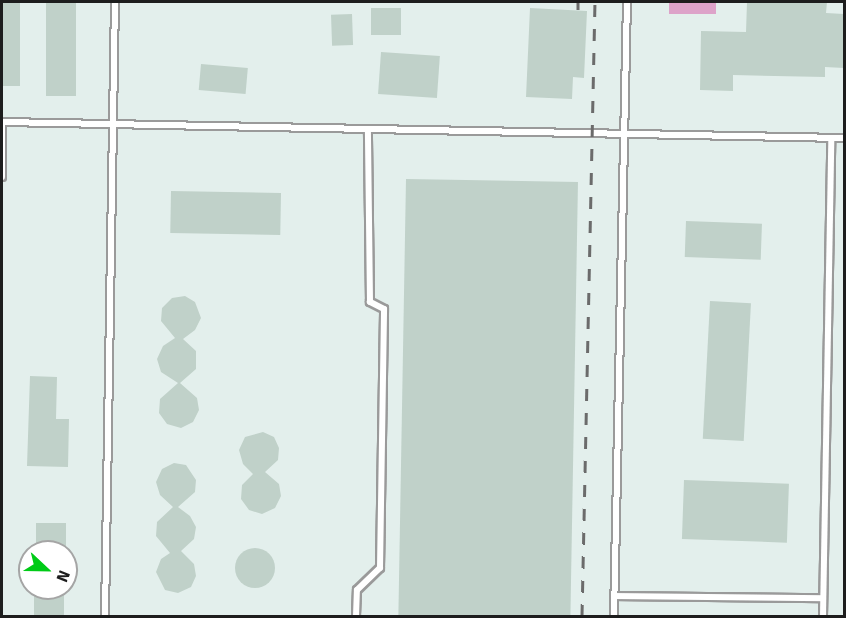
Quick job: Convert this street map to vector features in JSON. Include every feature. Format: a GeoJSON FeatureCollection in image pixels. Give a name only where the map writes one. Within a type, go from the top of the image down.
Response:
{"type":"FeatureCollection","features":[{"type":"Feature","properties":{"kind":"lane"},"geometry":{"type":"LineString","coordinates":[[105,616],[115,2]]}},
{"type":"Feature","properties":{"kind":"lane"},"geometry":{"type":"LineString","coordinates":[[614,616],[627,2]]}},
{"type":"Feature","properties":{"kind":"lane"},"geometry":{"type":"LineString","coordinates":[[2,177],[2,122],[844,138]]}},
{"type":"Feature","properties":{"kind":"lane"},"geometry":{"type":"LineString","coordinates":[[356,616],[357,590],[380,568],[384,309],[370,302],[368,129]]}},
{"type":"Feature","properties":{"kind":"lane"},"geometry":{"type":"LineString","coordinates":[[823,616],[831,138]]}},
{"type":"Feature","properties":{"kind":"lane"},"geometry":{"type":"LineString","coordinates":[[615,596],[823,598]]}},
{"type":"Feature","properties":{"kind":"shaded area"},"geometry":{"type":"Polygon","coordinates":[[[669,2],[716,2],[716,14],[669,14],[669,2]]]}},
{"type":"Feature","properties":{"kind":"building"},"geometry":{"type":"Polygon","coordinates":[[[2,2],[20,2],[20,86],[2,86],[2,2]]]}},
{"type":"Feature","properties":{"kind":"building"},"geometry":{"type":"Polygon","coordinates":[[[46,2],[76,2],[76,96],[46,96],[46,2]]]}},
{"type":"Feature","properties":{"kind":"building"},"geometry":{"type":"Polygon","coordinates":[[[747,2],[827,2],[826,13],[844,14],[844,68],[825,67],[825,77],[733,75],[733,91],[700,90],[701,31],[746,32],[747,2]]]}},
{"type":"Feature","properties":{"kind":"building"},"geometry":{"type":"Polygon","coordinates":[[[371,8],[401,8],[401,35],[371,35],[371,8]]]}},
{"type":"Feature","properties":{"kind":"building"},"geometry":{"type":"Polygon","coordinates":[[[530,8],[587,11],[584,78],[573,77],[572,99],[526,97],[530,8]]]}},
{"type":"Feature","properties":{"kind":"building"},"geometry":{"type":"Polygon","coordinates":[[[352,14],[353,45],[332,46],[331,15],[352,14]]]}},
{"type":"Feature","properties":{"kind":"building"},"geometry":{"type":"Polygon","coordinates":[[[381,52],[440,56],[437,98],[378,94],[381,52]]]}},
{"type":"Feature","properties":{"kind":"building"},"geometry":{"type":"Polygon","coordinates":[[[201,64],[248,68],[246,94],[199,90],[201,64]]]}},
{"type":"Feature","properties":{"kind":"building"},"geometry":{"type":"Polygon","coordinates":[[[406,179],[578,182],[570,616],[398,616],[406,179]]]}},
{"type":"Feature","properties":{"kind":"building"},"geometry":{"type":"Polygon","coordinates":[[[171,191],[281,193],[280,235],[170,233],[171,191]]]}},
{"type":"Feature","properties":{"kind":"building"},"geometry":{"type":"Polygon","coordinates":[[[686,221],[762,224],[761,260],[685,257],[686,221]]]}},
{"type":"Feature","properties":{"kind":"building"},"geometry":{"type":"Polygon","coordinates":[[[185,296],[195,302],[201,318],[195,330],[183,339],[196,351],[196,369],[180,383],[197,398],[199,410],[193,422],[181,428],[167,424],[159,413],[160,399],[178,383],[161,372],[157,359],[163,346],[175,338],[161,321],[162,308],[172,298],[185,296]]]}},
{"type":"Feature","properties":{"kind":"building"},"geometry":{"type":"Polygon","coordinates":[[[710,301],[751,303],[744,441],[703,439],[710,301]]]}},
{"type":"Feature","properties":{"kind":"building"},"geometry":{"type":"Polygon","coordinates":[[[30,376],[57,377],[56,419],[69,419],[68,467],[27,466],[30,376]]]}},
{"type":"Feature","properties":{"kind":"building"},"geometry":{"type":"Polygon","coordinates":[[[263,432],[274,437],[279,448],[278,460],[265,472],[279,484],[281,496],[275,508],[262,514],[249,510],[241,499],[242,485],[253,474],[243,464],[239,450],[245,437],[263,432]]]}},
{"type":"Feature","properties":{"kind":"building"},"geometry":{"type":"Polygon","coordinates":[[[174,463],[186,465],[196,480],[195,492],[178,507],[190,516],[196,527],[194,539],[181,551],[194,564],[196,576],[191,587],[178,593],[165,590],[156,572],[161,559],[170,553],[156,536],[157,522],[173,507],[160,495],[156,482],[162,469],[174,463]]]}},
{"type":"Feature","properties":{"kind":"building"},"geometry":{"type":"Polygon","coordinates":[[[684,480],[789,484],[787,543],[682,539],[684,480]]]}},
{"type":"Feature","properties":{"kind":"building"},"geometry":{"type":"Polygon","coordinates":[[[36,523],[66,523],[66,540],[36,540],[36,523]]]}},
{"type":"Feature","properties":{"kind":"building"},"geometry":{"type":"Polygon","coordinates":[[[255,548],[263,549],[269,554],[274,560],[274,576],[269,582],[263,587],[255,588],[247,587],[241,582],[236,576],[235,568],[236,560],[241,554],[247,549],[255,548]]]}},
{"type":"Feature","properties":{"kind":"building"},"geometry":{"type":"Polygon","coordinates":[[[34,600],[64,600],[64,616],[34,616],[34,600]]]}},
{"type":"Feature","properties":{"kind":"railway"},"geometry":{"type":"LineString","coordinates":[[578,2],[578,10]]}},
{"type":"Feature","properties":{"kind":"railway"},"geometry":{"type":"LineString","coordinates":[[582,616],[595,2]]}}]}
